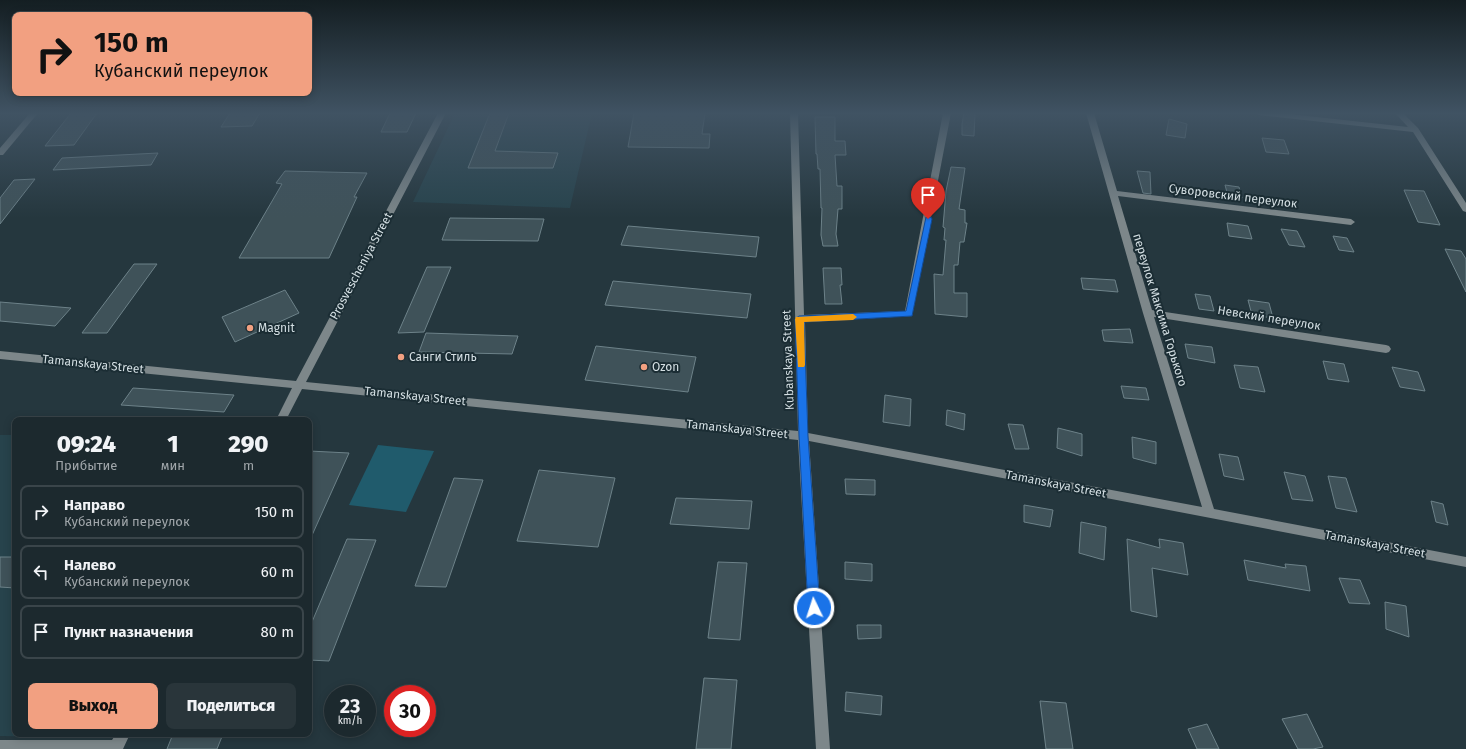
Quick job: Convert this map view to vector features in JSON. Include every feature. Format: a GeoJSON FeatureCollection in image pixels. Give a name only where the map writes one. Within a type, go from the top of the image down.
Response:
{"type":"FeatureCollection","features":[{"type":"Feature","properties":{"kind":"street","name":"Prosvescheniya Street"},"geometry":{"type":"LineString","coordinates":[[282,417],[423,148]]}},
{"type":"Feature","properties":{"kind":"street","name":"Kubanskaya Street"},"geometry":{"type":"LineString","coordinates":[[795,148],[803,436],[823,749]]}},
{"type":"Feature","properties":{"kind":"street"},"geometry":{"type":"LineString","coordinates":[[799,319],[909,314],[942,148]]}},
{"type":"Feature","properties":{"kind":"street","name":"переулок Максима Горького"},"geometry":{"type":"LineString","coordinates":[[1100,148],[1148,313],[1209,512]]}},
{"type":"Feature","properties":{"kind":"street"},"geometry":{"type":"LineString","coordinates":[[1427,148],[1466,209]]}},
{"type":"Feature","properties":{"kind":"street","name":"Суворовский переулок"},"geometry":{"type":"LineString","coordinates":[[1113,193],[1351,222]]}},
{"type":"Feature","properties":{"kind":"street","name":"Невский переулок"},"geometry":{"type":"LineString","coordinates":[[1148,313],[1386,349]]}},
{"type":"Feature","properties":{"kind":"street","name":"Tamanskaya Street"},"geometry":{"type":"LineString","coordinates":[[0,355],[803,436],[1466,562]]}},
{"type":"Feature","properties":{"kind":"street"},"geometry":{"type":"LineString","coordinates":[[0,747],[116,748],[122,737]]}},
{"type":"Feature","properties":{"kind":"shaded area"},"geometry":{"type":"Polygon","coordinates":[[[439,148],[584,148],[570,208],[413,202],[439,148]]]}},
{"type":"Feature","properties":{"kind":"shaded area"},"geometry":{"type":"Polygon","coordinates":[[[0,435],[12,435],[12,736],[0,736],[0,435]]]}},
{"type":"Feature","properties":{"kind":"shaded area"},"geometry":{"type":"Polygon","coordinates":[[[378,445],[434,451],[406,512],[349,505],[378,445]]]}},
{"type":"Feature","properties":{"kind":"shaded area"},"geometry":{"type":"Polygon","coordinates":[[[48,737],[96,737],[96,738],[48,737]]]}},
{"type":"Feature","properties":{"kind":"building"},"geometry":{"type":"Polygon","coordinates":[[[476,148],[496,148],[495,151],[558,153],[553,168],[468,168],[476,148]]]}},
{"type":"Feature","properties":{"kind":"building"},"geometry":{"type":"Polygon","coordinates":[[[816,148],[845,148],[846,155],[835,155],[837,186],[842,186],[842,209],[838,209],[836,234],[838,246],[823,246],[821,235],[822,208],[820,169],[818,169],[816,148]]]}},
{"type":"Feature","properties":{"kind":"building"},"geometry":{"type":"Polygon","coordinates":[[[1265,148],[1287,148],[1289,154],[1266,152],[1265,148]]]}},
{"type":"Feature","properties":{"kind":"building"},"geometry":{"type":"Polygon","coordinates":[[[158,153],[151,165],[53,170],[62,158],[158,153]]]}},
{"type":"Feature","properties":{"kind":"building"},"geometry":{"type":"Polygon","coordinates":[[[951,167],[965,168],[959,209],[965,210],[965,223],[967,223],[964,242],[960,242],[958,265],[954,265],[954,293],[967,293],[967,317],[935,314],[934,274],[943,275],[946,240],[944,240],[945,228],[943,227],[946,191],[951,167]]]}},
{"type":"Feature","properties":{"kind":"building"},"geometry":{"type":"Polygon","coordinates":[[[285,171],[367,173],[354,197],[357,197],[329,258],[239,258],[282,184],[276,183],[285,171]]]}},
{"type":"Feature","properties":{"kind":"building"},"geometry":{"type":"Polygon","coordinates":[[[1137,171],[1150,172],[1151,194],[1143,193],[1137,171]]]}},
{"type":"Feature","properties":{"kind":"building"},"geometry":{"type":"Polygon","coordinates":[[[35,179],[0,224],[0,198],[14,180],[35,179]]]}},
{"type":"Feature","properties":{"kind":"building"},"geometry":{"type":"Polygon","coordinates":[[[1225,185],[1239,187],[1242,198],[1228,196],[1225,185]]]}},
{"type":"Feature","properties":{"kind":"building"},"geometry":{"type":"Polygon","coordinates":[[[1404,190],[1424,191],[1440,225],[1418,222],[1404,190]]]}},
{"type":"Feature","properties":{"kind":"building"},"geometry":{"type":"Polygon","coordinates":[[[450,218],[544,219],[538,241],[442,240],[450,218]]]}},
{"type":"Feature","properties":{"kind":"building"},"geometry":{"type":"Polygon","coordinates":[[[1227,223],[1248,226],[1252,239],[1229,236],[1227,223]]]}},
{"type":"Feature","properties":{"kind":"building"},"geometry":{"type":"Polygon","coordinates":[[[628,226],[759,237],[756,257],[621,245],[628,226]]]}},
{"type":"Feature","properties":{"kind":"building"},"geometry":{"type":"Polygon","coordinates":[[[1281,229],[1297,231],[1305,247],[1289,245],[1281,229]]]}},
{"type":"Feature","properties":{"kind":"building"},"geometry":{"type":"Polygon","coordinates":[[[1333,236],[1347,238],[1354,252],[1339,250],[1333,236]]]}},
{"type":"Feature","properties":{"kind":"building"},"geometry":{"type":"Polygon","coordinates":[[[1445,249],[1461,251],[1466,259],[1466,292],[1445,249]]]}},
{"type":"Feature","properties":{"kind":"building"},"geometry":{"type":"Polygon","coordinates":[[[134,264],[157,264],[107,333],[82,333],[134,264]]]}},
{"type":"Feature","properties":{"kind":"building"},"geometry":{"type":"Polygon","coordinates":[[[427,267],[451,267],[424,332],[398,333],[427,267]]]}},
{"type":"Feature","properties":{"kind":"building"},"geometry":{"type":"Polygon","coordinates":[[[823,268],[841,268],[842,285],[840,285],[842,304],[825,304],[823,268]]]}},
{"type":"Feature","properties":{"kind":"building"},"geometry":{"type":"Polygon","coordinates":[[[1081,278],[1115,280],[1118,292],[1083,289],[1081,278]]]}},
{"type":"Feature","properties":{"kind":"building"},"geometry":{"type":"Polygon","coordinates":[[[613,281],[751,294],[747,318],[605,305],[613,281]]]}},
{"type":"Feature","properties":{"kind":"building"},"geometry":{"type":"Polygon","coordinates":[[[285,290],[299,313],[235,342],[222,317],[285,290]]]}},
{"type":"Feature","properties":{"kind":"building"},"geometry":{"type":"Polygon","coordinates":[[[1195,294],[1210,296],[1214,311],[1199,309],[1195,294]]]}},
{"type":"Feature","properties":{"kind":"building"},"geometry":{"type":"Polygon","coordinates":[[[1248,300],[1269,303],[1273,318],[1252,315],[1248,300]]]}},
{"type":"Feature","properties":{"kind":"building"},"geometry":{"type":"Polygon","coordinates":[[[0,302],[71,308],[55,326],[0,321],[0,302]]]}},
{"type":"Feature","properties":{"kind":"building"},"geometry":{"type":"Polygon","coordinates":[[[1130,329],[1133,343],[1104,341],[1102,330],[1130,329]]]}},
{"type":"Feature","properties":{"kind":"building"},"geometry":{"type":"Polygon","coordinates":[[[426,333],[518,336],[512,354],[419,352],[426,333]]]}},
{"type":"Feature","properties":{"kind":"building"},"geometry":{"type":"Polygon","coordinates":[[[1185,344],[1212,347],[1215,363],[1188,358],[1185,344]]]}},
{"type":"Feature","properties":{"kind":"building"},"geometry":{"type":"Polygon","coordinates":[[[596,346],[696,357],[688,392],[585,380],[596,346]]]}},
{"type":"Feature","properties":{"kind":"building"},"geometry":{"type":"Polygon","coordinates":[[[1323,361],[1344,364],[1349,382],[1328,379],[1323,361]]]}},
{"type":"Feature","properties":{"kind":"building"},"geometry":{"type":"Polygon","coordinates":[[[1234,365],[1258,367],[1265,392],[1240,388],[1234,365]]]}},
{"type":"Feature","properties":{"kind":"building"},"geometry":{"type":"Polygon","coordinates":[[[1392,367],[1418,372],[1425,391],[1400,387],[1392,367]]]}},
{"type":"Feature","properties":{"kind":"building"},"geometry":{"type":"Polygon","coordinates":[[[1121,386],[1146,388],[1149,400],[1124,398],[1121,386]]]}},
{"type":"Feature","properties":{"kind":"building"},"geometry":{"type":"Polygon","coordinates":[[[133,388],[234,395],[224,412],[121,405],[133,388]]]}},
{"type":"Feature","properties":{"kind":"building"},"geometry":{"type":"Polygon","coordinates":[[[885,395],[911,399],[910,426],[883,422],[885,395]]]}},
{"type":"Feature","properties":{"kind":"building"},"geometry":{"type":"Polygon","coordinates":[[[947,410],[965,414],[964,430],[946,425],[947,410]]]}},
{"type":"Feature","properties":{"kind":"building"},"geometry":{"type":"Polygon","coordinates":[[[1008,424],[1023,425],[1029,449],[1015,449],[1008,424]]]}},
{"type":"Feature","properties":{"kind":"building"},"geometry":{"type":"Polygon","coordinates":[[[1058,428],[1082,434],[1082,456],[1057,448],[1058,428]]]}},
{"type":"Feature","properties":{"kind":"building"},"geometry":{"type":"Polygon","coordinates":[[[1132,437],[1156,442],[1156,464],[1133,458],[1132,437]]]}},
{"type":"Feature","properties":{"kind":"building"},"geometry":{"type":"Polygon","coordinates":[[[312,451],[349,453],[312,535],[312,451]]]}},
{"type":"Feature","properties":{"kind":"building"},"geometry":{"type":"Polygon","coordinates":[[[1219,454],[1238,457],[1244,480],[1224,476],[1219,454]]]}},
{"type":"Feature","properties":{"kind":"building"},"geometry":{"type":"Polygon","coordinates":[[[539,470],[615,478],[598,547],[517,541],[539,470]]]}},
{"type":"Feature","properties":{"kind":"building"},"geometry":{"type":"Polygon","coordinates":[[[1284,472],[1305,476],[1313,501],[1292,499],[1284,472]]]}},
{"type":"Feature","properties":{"kind":"building"},"geometry":{"type":"Polygon","coordinates":[[[1328,476],[1346,478],[1357,512],[1336,508],[1328,476]]]}},
{"type":"Feature","properties":{"kind":"building"},"geometry":{"type":"Polygon","coordinates":[[[454,478],[483,480],[446,587],[415,586],[454,478]]]}},
{"type":"Feature","properties":{"kind":"building"},"geometry":{"type":"Polygon","coordinates":[[[845,479],[875,480],[875,495],[846,494],[845,479]]]}},
{"type":"Feature","properties":{"kind":"building"},"geometry":{"type":"Polygon","coordinates":[[[676,498],[752,501],[749,529],[670,524],[676,498]]]}},
{"type":"Feature","properties":{"kind":"building"},"geometry":{"type":"Polygon","coordinates":[[[1431,501],[1443,504],[1448,525],[1436,522],[1431,501]]]}},
{"type":"Feature","properties":{"kind":"building"},"geometry":{"type":"Polygon","coordinates":[[[1024,505],[1053,510],[1050,527],[1024,522],[1024,505]]]}},
{"type":"Feature","properties":{"kind":"building"},"geometry":{"type":"Polygon","coordinates":[[[1081,522],[1106,527],[1104,560],[1079,553],[1081,522]]]}},
{"type":"Feature","properties":{"kind":"building"},"geometry":{"type":"Polygon","coordinates":[[[347,539],[376,540],[329,661],[312,660],[312,622],[347,539]]]}},
{"type":"Feature","properties":{"kind":"building"},"geometry":{"type":"Polygon","coordinates":[[[1127,539],[1160,548],[1159,539],[1183,543],[1188,575],[1152,568],[1157,617],[1131,611],[1127,539]]]}},
{"type":"Feature","properties":{"kind":"building"},"geometry":{"type":"Polygon","coordinates":[[[0,557],[12,557],[12,588],[0,587],[0,557]]]}},
{"type":"Feature","properties":{"kind":"building"},"geometry":{"type":"Polygon","coordinates":[[[1244,560],[1286,568],[1285,564],[1306,566],[1310,591],[1248,580],[1244,560]]]}},
{"type":"Feature","properties":{"kind":"building"},"geometry":{"type":"Polygon","coordinates":[[[718,562],[747,563],[740,640],[708,638],[718,562]]]}},
{"type":"Feature","properties":{"kind":"building"},"geometry":{"type":"Polygon","coordinates":[[[845,562],[872,564],[872,581],[845,579],[845,562]]]}},
{"type":"Feature","properties":{"kind":"building"},"geometry":{"type":"Polygon","coordinates":[[[1339,578],[1360,580],[1370,604],[1349,603],[1339,578]]]}},
{"type":"Feature","properties":{"kind":"building"},"geometry":{"type":"Polygon","coordinates":[[[1385,602],[1406,606],[1409,637],[1386,629],[1385,602]]]}},
{"type":"Feature","properties":{"kind":"building"},"geometry":{"type":"Polygon","coordinates":[[[857,625],[881,625],[881,638],[858,639],[857,625]]]}},
{"type":"Feature","properties":{"kind":"building"},"geometry":{"type":"Polygon","coordinates":[[[704,678],[737,680],[731,749],[696,749],[704,678]]]}},
{"type":"Feature","properties":{"kind":"building"},"geometry":{"type":"Polygon","coordinates":[[[846,692],[882,696],[881,715],[845,711],[846,692]]]}},
{"type":"Feature","properties":{"kind":"building"},"geometry":{"type":"Polygon","coordinates":[[[1040,701],[1066,703],[1073,749],[1046,749],[1040,701]]]}},
{"type":"Feature","properties":{"kind":"building"},"geometry":{"type":"Polygon","coordinates":[[[1307,714],[1323,747],[1298,749],[1282,719],[1307,714]]]}},
{"type":"Feature","properties":{"kind":"building"},"geometry":{"type":"Polygon","coordinates":[[[1207,724],[1219,749],[1197,749],[1188,729],[1207,724]]]}},
{"type":"Feature","properties":{"kind":"building"},"geometry":{"type":"Polygon","coordinates":[[[172,737],[222,737],[217,749],[167,749],[172,737]]]}},
{"type":"Feature","properties":{"kind":"slow traffic"},"geometry":{"type":"LineString","coordinates":[[801,365],[799,319],[853,317]]}},
{"type":"Feature","properties":{"kind":"place","name":"Magnit"},"geometry":{"type":"Point","coordinates":[250,328]}},
{"type":"Feature","properties":{"kind":"place","name":"Санги Стиль"},"geometry":{"type":"Point","coordinates":[401,357]}},
{"type":"Feature","properties":{"kind":"place","name":"Ozon"},"geometry":{"type":"Point","coordinates":[644,367]}},
{"type":"Feature","properties":{"kind":"route"},"geometry":{"type":"LineString","coordinates":[[814,608],[803,436],[799,319],[909,314],[928,219]]}}]}
